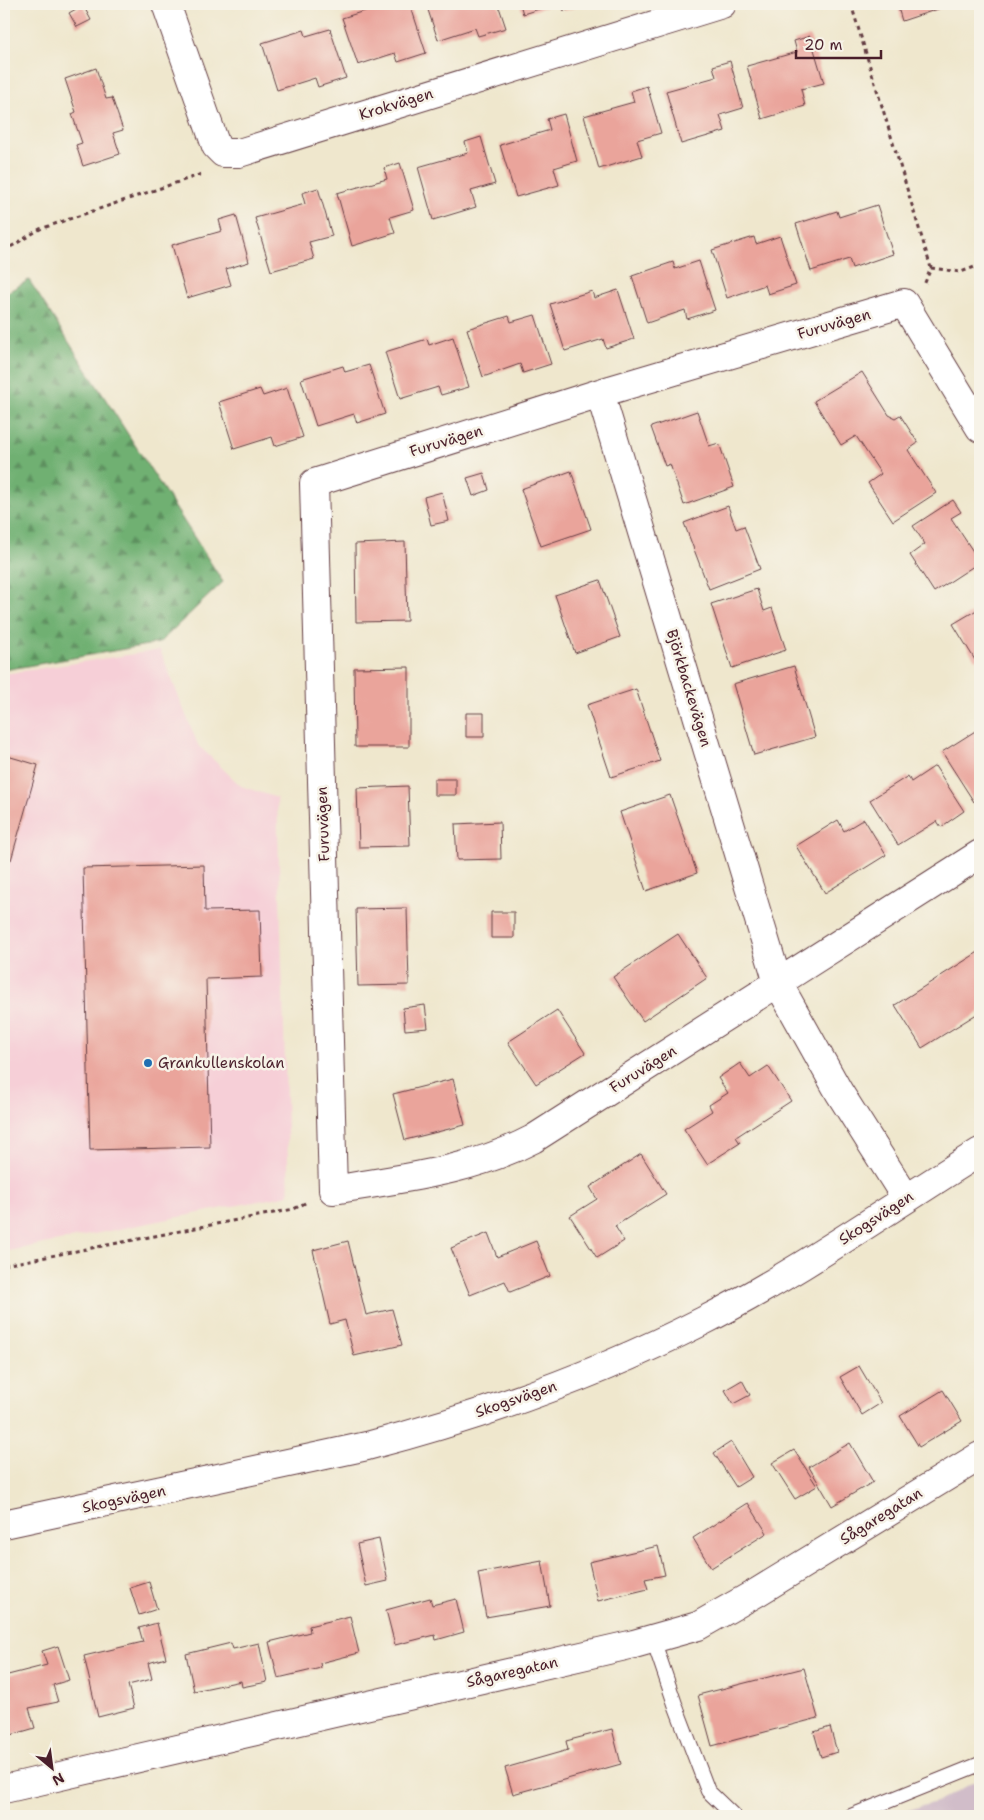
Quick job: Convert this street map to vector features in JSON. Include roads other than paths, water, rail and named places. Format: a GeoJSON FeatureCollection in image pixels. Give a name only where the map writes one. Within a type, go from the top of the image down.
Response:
{"type":"FeatureCollection","features":[{"type":"Feature","properties":{"kind":"street","name":"Krokvägen"},"geometry":{"type":"LineString","coordinates":[[166,4],[216,146],[223,153],[240,152],[722,4]]}},
{"type":"Feature","properties":{"kind":"street","name":"Furuvägen"},"geometry":{"type":"LineString","coordinates":[[980,428],[904,303],[600,393],[314,482],[333,1190],[454,1170],[510,1151],[541,1134],[980,854]]}},
{"type":"Feature","properties":{"kind":"street","name":"Björkbackevägen"},"geometry":{"type":"LineString","coordinates":[[600,393],[778,983],[839,1092],[906,1198]]}},
{"type":"Feature","properties":{"kind":"street","name":"Skogsvägen"},"geometry":{"type":"LineString","coordinates":[[4,1524],[297,1463],[367,1446],[421,1432],[542,1391],[601,1368],[703,1322],[800,1268],[980,1152]]}},
{"type":"Feature","properties":{"kind":"street","name":"Sågaregatan"},"geometry":{"type":"LineString","coordinates":[[4,1789],[698,1626],[980,1456]]}},
{"type":"Feature","properties":{"kind":"lane"},"geometry":{"type":"LineString","coordinates":[[652,1638],[708,1791],[734,1816]]}},
{"type":"Feature","properties":{"kind":"lane"},"geometry":{"type":"LineString","coordinates":[[851,1816],[980,1764]]}},
{"type":"Feature","properties":{"kind":"place","name":"Grankullenskolan"},"geometry":{"type":"Point","coordinates":[148,1063]}}]}
